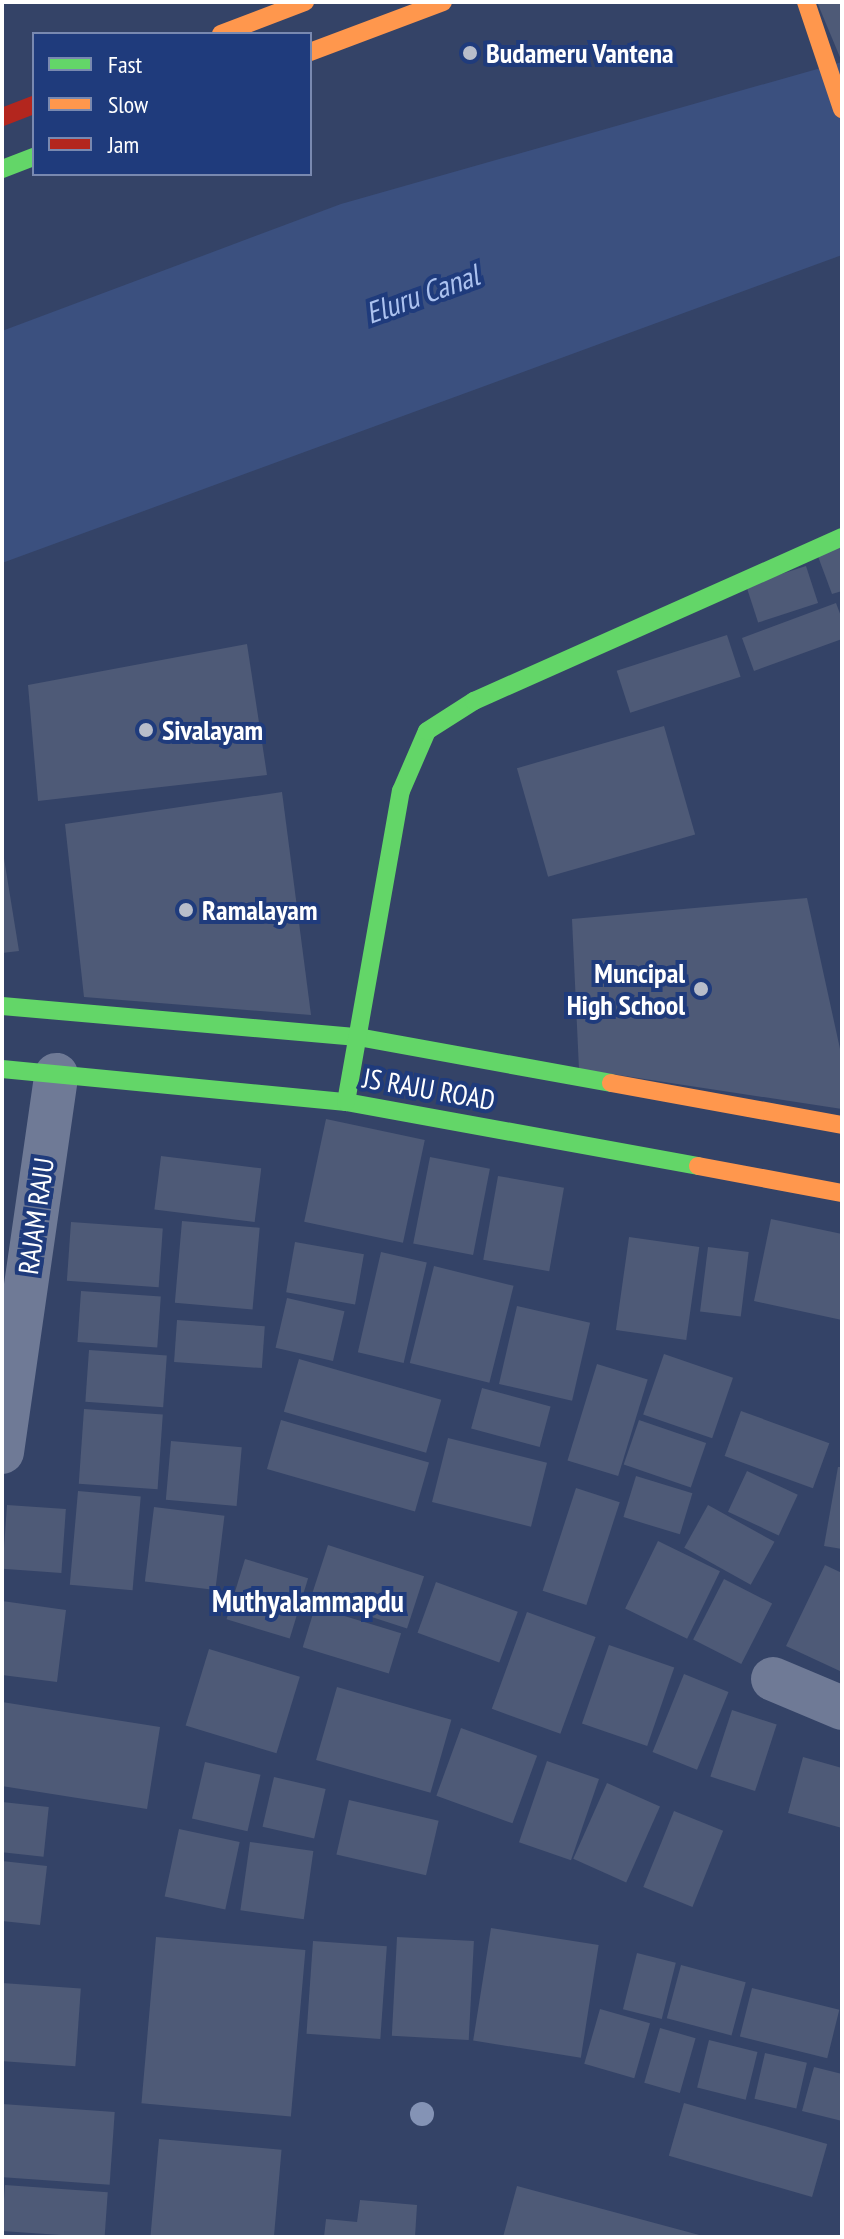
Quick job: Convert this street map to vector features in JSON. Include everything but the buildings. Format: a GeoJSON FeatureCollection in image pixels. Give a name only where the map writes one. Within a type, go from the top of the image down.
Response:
{"type":"FeatureCollection","features":[{"type":"Feature","properties":{"kind":"main road"},"geometry":{"type":"LineString","coordinates":[[226,32],[305,2]]}},
{"type":"Feature","properties":{"kind":"main road"},"geometry":{"type":"LineString","coordinates":[[312,51],[443,2]]}},
{"type":"Feature","properties":{"kind":"main road"},"geometry":{"type":"LineString","coordinates":[[806,2],[842,109]]}},
{"type":"Feature","properties":{"kind":"main road"},"geometry":{"type":"LineString","coordinates":[[2,117],[32,106]]}},
{"type":"Feature","properties":{"kind":"main road"},"geometry":{"type":"LineString","coordinates":[[2,169],[32,158]]}},
{"type":"Feature","properties":{"kind":"main road"},"geometry":{"type":"LineString","coordinates":[[346,1102],[401,791],[427,731],[474,701],[842,537]]}},
{"type":"Feature","properties":{"kind":"main road","name":"JS RAJU ROAD"},"geometry":{"type":"LineString","coordinates":[[2,1006],[358,1037],[842,1125]]}},
{"type":"Feature","properties":{"kind":"main road","name":"JS RAJU ROAD"},"geometry":{"type":"LineString","coordinates":[[2,1069],[346,1102],[842,1193]]}},
{"type":"Feature","properties":{"kind":"street","name":"RAJAM RAJU"},"geometry":{"type":"LineString","coordinates":[[2,1452],[56,1075]]}},
{"type":"Feature","properties":{"kind":"street"},"geometry":{"type":"LineString","coordinates":[[773,1679],[842,1708]]}},
{"type":"Feature","properties":{"kind":"water","name":"Eluru Canal"},"geometry":{"type":"Polygon","coordinates":[[[842,62],[842,255],[2,563],[2,331],[341,204],[842,62]]]}},
{"type":"Feature","properties":{"kind":"traffic: fast"},"geometry":{"type":"LineString","coordinates":[[2,169],[32,158]]}},
{"type":"Feature","properties":{"kind":"traffic: fast"},"geometry":{"type":"LineString","coordinates":[[346,1102],[401,791],[427,731],[474,701],[842,537]]}},
{"type":"Feature","properties":{"kind":"traffic: fast"},"geometry":{"type":"LineString","coordinates":[[2,1006],[358,1037],[611,1083]]}},
{"type":"Feature","properties":{"kind":"traffic: fast"},"geometry":{"type":"LineString","coordinates":[[2,1069],[346,1102],[698,1166]]}},
{"type":"Feature","properties":{"kind":"traffic: slow"},"geometry":{"type":"LineString","coordinates":[[226,32],[305,2]]}},
{"type":"Feature","properties":{"kind":"traffic: slow"},"geometry":{"type":"LineString","coordinates":[[312,51],[443,2]]}},
{"type":"Feature","properties":{"kind":"traffic: slow"},"geometry":{"type":"LineString","coordinates":[[806,2],[842,109]]}},
{"type":"Feature","properties":{"kind":"traffic: slow"},"geometry":{"type":"LineString","coordinates":[[611,1083],[842,1125]]}},
{"type":"Feature","properties":{"kind":"traffic: slow"},"geometry":{"type":"LineString","coordinates":[[698,1166],[842,1193]]}},
{"type":"Feature","properties":{"kind":"traffic: jam"},"geometry":{"type":"LineString","coordinates":[[2,117],[32,106]]}},
{"type":"Feature","properties":{"kind":"place","name":"Budameru Vantena"},"geometry":{"type":"Point","coordinates":[470,53]}},
{"type":"Feature","properties":{"kind":"place","name":"Sivalayam"},"geometry":{"type":"Point","coordinates":[146,730]}},
{"type":"Feature","properties":{"kind":"place","name":"Ramalayam"},"geometry":{"type":"Point","coordinates":[186,910]}},
{"type":"Feature","properties":{"kind":"place","name":"Muncipal High School"},"geometry":{"type":"Point","coordinates":[701,989]}},
{"type":"Feature","properties":{"kind":"district","name":"Muthyalammapdu"},"geometry":{"type":"Point","coordinates":[308,1601]}}]}
